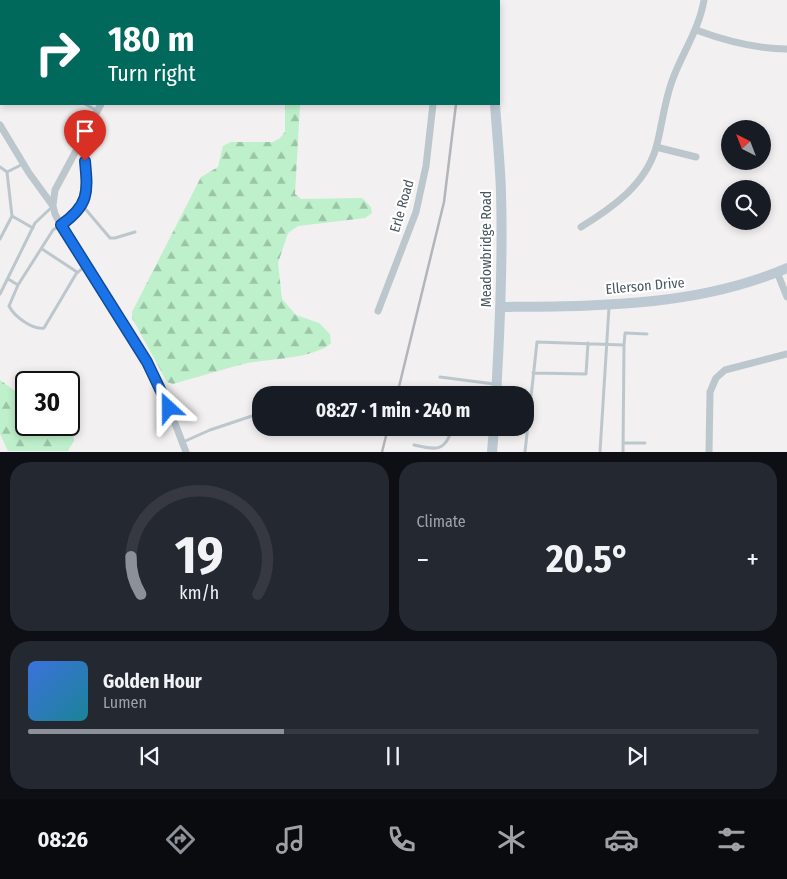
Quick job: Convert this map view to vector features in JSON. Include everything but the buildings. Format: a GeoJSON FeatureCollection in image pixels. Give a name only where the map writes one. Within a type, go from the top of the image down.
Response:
{"type":"FeatureCollection","features":[{"type":"Feature","properties":{"kind":"main road","name":"Meadowbridge Road"},"geometry":{"type":"LineString","coordinates":[[495,105],[500,190],[501,307],[497,384]]}},
{"type":"Feature","properties":{"kind":"main road","name":"Ellerson Drive"},"geometry":{"type":"LineString","coordinates":[[501,307],[662,301],[727,288],[787,268]]}},
{"type":"Feature","properties":{"kind":"main road"},"geometry":{"type":"LineString","coordinates":[[492,452],[493,436]]}},
{"type":"Feature","properties":{"kind":"street"},"geometry":{"type":"LineString","coordinates":[[581,227],[612,206],[631,189],[647,168],[656,147],[670,86],[676,69],[696,30],[704,0]]}},
{"type":"Feature","properties":{"kind":"street"},"geometry":{"type":"LineString","coordinates":[[696,30],[738,44],[787,49]]}},
{"type":"Feature","properties":{"kind":"street","name":"Erle Road"},"geometry":{"type":"LineString","coordinates":[[378,311],[416,212],[426,166],[433,105]]}},
{"type":"Feature","properties":{"kind":"street"},"geometry":{"type":"LineString","coordinates":[[52,206],[55,190],[99,107]]}},
{"type":"Feature","properties":{"kind":"street"},"geometry":{"type":"LineString","coordinates":[[0,125],[147,362],[169,408],[186,452]]}},
{"type":"Feature","properties":{"kind":"street"},"geometry":{"type":"LineString","coordinates":[[656,147],[696,157]]}},
{"type":"Feature","properties":{"kind":"street"},"geometry":{"type":"LineString","coordinates":[[777,272],[787,297]]}},
{"type":"Feature","properties":{"kind":"street"},"geometry":{"type":"LineString","coordinates":[[709,452],[710,392],[716,378],[725,370],[787,354]]}},
{"type":"Feature","properties":{"kind":"lane"},"geometry":{"type":"LineString","coordinates":[[77,148],[83,152],[87,184],[82,205],[74,216],[53,230],[18,285],[9,306],[12,312],[32,326],[39,329],[44,328],[77,272],[86,264]]}},
{"type":"Feature","properties":{"kind":"lane"},"geometry":{"type":"LineString","coordinates":[[7,172],[23,164]]}},
{"type":"Feature","properties":{"kind":"lane"},"geometry":{"type":"LineString","coordinates":[[0,167],[7,172],[12,216],[0,239]]}},
{"type":"Feature","properties":{"kind":"lane"},"geometry":{"type":"LineString","coordinates":[[82,205],[110,238],[135,232]]}},
{"type":"Feature","properties":{"kind":"lane"},"geometry":{"type":"LineString","coordinates":[[0,294],[40,216],[52,206]]}},
{"type":"Feature","properties":{"kind":"lane"},"geometry":{"type":"LineString","coordinates":[[12,216],[33,228]]}},
{"type":"Feature","properties":{"kind":"lane"},"geometry":{"type":"LineString","coordinates":[[42,250],[77,272]]}},
{"type":"Feature","properties":{"kind":"lane"},"geometry":{"type":"LineString","coordinates":[[8,279],[18,285]]}},
{"type":"Feature","properties":{"kind":"lane"},"geometry":{"type":"LineString","coordinates":[[600,452],[609,304]]}},
{"type":"Feature","properties":{"kind":"lane"},"geometry":{"type":"LineString","coordinates":[[623,452],[625,334],[646,334]]}},
{"type":"Feature","properties":{"kind":"lane"},"geometry":{"type":"LineString","coordinates":[[524,452],[537,342],[624,345]]}},
{"type":"Feature","properties":{"kind":"lane"},"geometry":{"type":"LineString","coordinates":[[533,373],[586,374],[588,343]]}},
{"type":"Feature","properties":{"kind":"lane"},"geometry":{"type":"LineString","coordinates":[[440,377],[497,384]]}},
{"type":"Feature","properties":{"kind":"lane"},"geometry":{"type":"LineString","coordinates":[[182,442],[252,416]]}},
{"type":"Feature","properties":{"kind":"lane"},"geometry":{"type":"LineString","coordinates":[[414,445],[433,450],[441,448],[450,436]]}},
{"type":"Feature","properties":{"kind":"lane"},"geometry":{"type":"LineString","coordinates":[[624,443],[645,443]]}},
{"type":"Feature","properties":{"kind":"green space"},"geometry":{"type":"Polygon","coordinates":[[[285,105],[300,105],[295,194],[301,199],[362,198],[371,207],[372,213],[365,218],[298,226],[288,233],[278,263],[282,299],[296,315],[319,323],[330,334],[331,343],[315,352],[304,355],[248,363],[173,384],[167,382],[132,318],[132,312],[201,177],[218,167],[223,146],[231,142],[273,142],[285,132],[285,105]]]}},
{"type":"Feature","properties":{"kind":"green space"},"geometry":{"type":"Polygon","coordinates":[[[0,380],[15,391],[15,436],[73,436],[74,440],[68,451],[8,451],[0,434],[0,380]]]}},
{"type":"Feature","properties":{"kind":"railway"},"geometry":{"type":"LineString","coordinates":[[399,386],[444,202],[456,105]]}},
{"type":"Feature","properties":{"kind":"railway"},"geometry":{"type":"LineString","coordinates":[[382,452],[386,436]]}},
{"type":"Feature","properties":{"kind":"route"},"geometry":{"type":"LineString","coordinates":[[85,161],[87,184],[85,196],[80,209],[61,225],[147,362],[169,408]]}}]}
